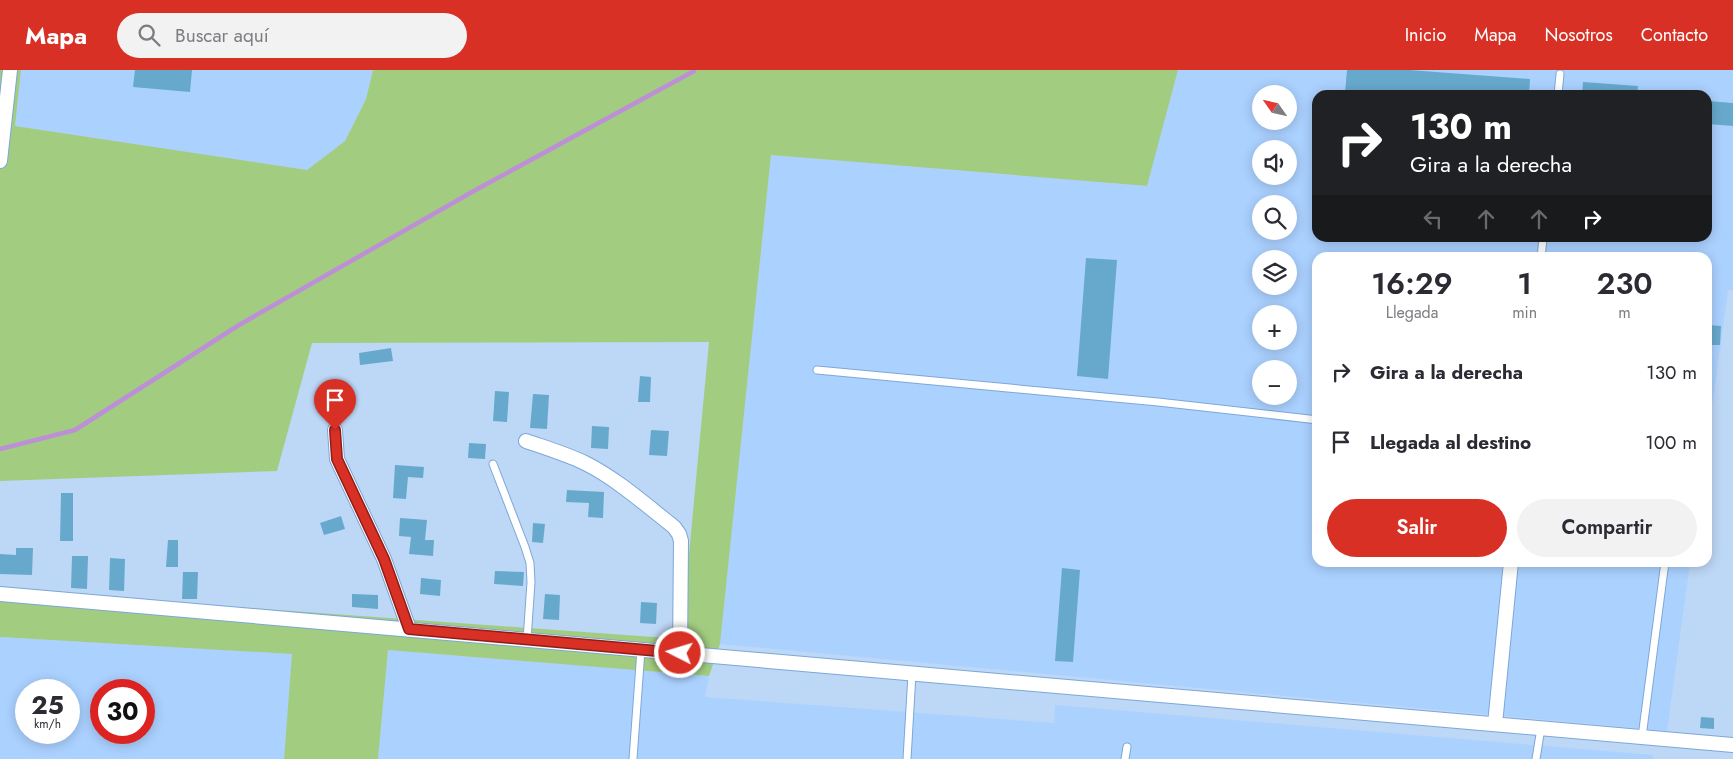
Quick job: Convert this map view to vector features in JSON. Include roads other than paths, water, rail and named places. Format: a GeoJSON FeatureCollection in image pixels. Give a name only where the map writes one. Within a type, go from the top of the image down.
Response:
{"type":"FeatureCollection","features":[{"type":"Feature","properties":{"kind":"street"},"geometry":{"type":"LineString","coordinates":[[0,161],[10,70]]}},
{"type":"Feature","properties":{"kind":"street"},"geometry":{"type":"LineString","coordinates":[[335,430],[337,459],[384,559],[409,629]]}},
{"type":"Feature","properties":{"kind":"street"},"geometry":{"type":"LineString","coordinates":[[526,441],[585,463],[607,476],[674,527],[682,541],[680,653]]}},
{"type":"Feature","properties":{"kind":"street"},"geometry":{"type":"LineString","coordinates":[[1495,724],[1511,567]]}},
{"type":"Feature","properties":{"kind":"street"},"geometry":{"type":"LineString","coordinates":[[0,594],[1733,745]]}},
{"type":"Feature","properties":{"kind":"lane"},"geometry":{"type":"LineString","coordinates":[[1558,90],[1560,74]]}},
{"type":"Feature","properties":{"kind":"lane"},"geometry":{"type":"LineString","coordinates":[[817,370],[1158,402],[1312,419]]}},
{"type":"Feature","properties":{"kind":"lane"},"geometry":{"type":"LineString","coordinates":[[493,464],[530,563],[531,582],[527,640]]}},
{"type":"Feature","properties":{"kind":"lane"},"geometry":{"type":"LineString","coordinates":[[1642,737],[1664,567]]}},
{"type":"Feature","properties":{"kind":"lane"},"geometry":{"type":"LineString","coordinates":[[632,759],[641,650]]}},
{"type":"Feature","properties":{"kind":"lane"},"geometry":{"type":"LineString","coordinates":[[908,759],[912,674]]}},
{"type":"Feature","properties":{"kind":"lane"},"geometry":{"type":"LineString","coordinates":[[1536,759],[1541,728]]}},
{"type":"Feature","properties":{"kind":"lane"},"geometry":{"type":"LineString","coordinates":[[1125,759],[1127,746]]}},
{"type":"Feature","properties":{"kind":"waterway"},"geometry":{"type":"LineString","coordinates":[[0,449],[75,430],[239,325],[472,192],[694,71]]}}]}
